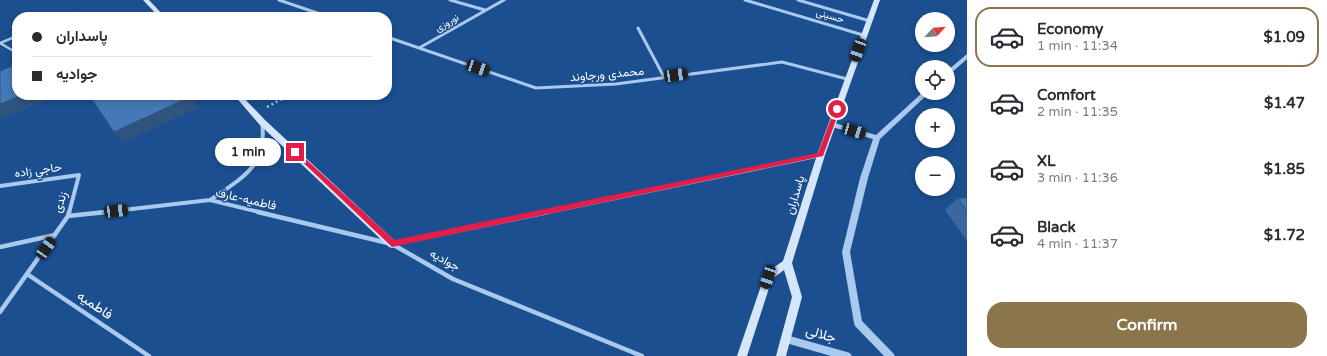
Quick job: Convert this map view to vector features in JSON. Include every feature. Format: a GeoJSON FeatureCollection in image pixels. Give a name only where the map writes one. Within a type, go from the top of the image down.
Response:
{"type":"FeatureCollection","features":[{"type":"Feature","properties":{"kind":"main road"},"geometry":{"type":"LineString","coordinates":[[146,0],[157,12]]}},
{"type":"Feature","properties":{"kind":"main road","name":"پاسداران"},"geometry":{"type":"LineString","coordinates":[[787,263],[820,155],[877,0]]}},
{"type":"Feature","properties":{"kind":"main road","name":"جوادیه"},"geometry":{"type":"LineString","coordinates":[[241,100],[262,122],[392,244]]}},
{"type":"Feature","properties":{"kind":"main road"},"geometry":{"type":"LineString","coordinates":[[742,356],[768,277],[787,263],[797,297],[781,356]]}},
{"type":"Feature","properties":{"kind":"street"},"geometry":{"type":"LineString","coordinates":[[279,0],[314,12]]}},
{"type":"Feature","properties":{"kind":"street"},"geometry":{"type":"LineString","coordinates":[[450,0],[485,10]]}},
{"type":"Feature","properties":{"kind":"street","name":"نوروزی"},"geometry":{"type":"LineString","coordinates":[[419,48],[504,0]]}},
{"type":"Feature","properties":{"kind":"street","name":"حسینی"},"geometry":{"type":"LineString","coordinates":[[745,0],[863,35]]}},
{"type":"Feature","properties":{"kind":"street"},"geometry":{"type":"LineString","coordinates":[[798,0],[870,21]]}},
{"type":"Feature","properties":{"kind":"street"},"geometry":{"type":"LineString","coordinates":[[638,28],[664,77]]}},
{"type":"Feature","properties":{"kind":"street","name":"محمدی ورجاوند"},"geometry":{"type":"LineString","coordinates":[[392,39],[536,88],[616,84],[782,62],[847,80]]}},
{"type":"Feature","properties":{"kind":"street"},"geometry":{"type":"LineString","coordinates":[[955,67],[967,56]]}},
{"type":"Feature","properties":{"kind":"street"},"geometry":{"type":"LineString","coordinates":[[890,356],[858,324],[846,252],[864,178],[877,138],[918,100]]}},
{"type":"Feature","properties":{"kind":"street"},"geometry":{"type":"LineString","coordinates":[[210,200],[240,179],[258,161],[264,144],[262,122]]}},
{"type":"Feature","properties":{"kind":"street"},"geometry":{"type":"LineString","coordinates":[[831,124],[877,138]]}},
{"type":"Feature","properties":{"kind":"street"},"geometry":{"type":"LineString","coordinates":[[392,244],[820,155]]}},
{"type":"Feature","properties":{"kind":"street","name":"حاجي زاده"},"geometry":{"type":"LineString","coordinates":[[0,186],[79,175]]}},
{"type":"Feature","properties":{"kind":"street","name":"زندی"},"geometry":{"type":"LineString","coordinates":[[0,312],[68,216],[79,175]]}},
{"type":"Feature","properties":{"kind":"street","name":"فاطمیه-عارف"},"geometry":{"type":"LineString","coordinates":[[68,216],[210,200],[392,244]]}},
{"type":"Feature","properties":{"kind":"street"},"geometry":{"type":"LineString","coordinates":[[0,247],[55,235]]}},
{"type":"Feature","properties":{"kind":"street","name":"جوادیه"},"geometry":{"type":"LineString","coordinates":[[392,244],[453,279],[642,356]]}},
{"type":"Feature","properties":{"kind":"street","name":"فاطمیه"},"geometry":{"type":"LineString","coordinates":[[27,274],[149,356]]}},
{"type":"Feature","properties":{"kind":"street","name":"جلالی"},"geometry":{"type":"LineString","coordinates":[[786,339],[847,356]]}},
{"type":"Feature","properties":{"kind":"lane"},"geometry":{"type":"LineString","coordinates":[[0,43],[12,38]]}},
{"type":"Feature","properties":{"kind":"lane"},"geometry":{"type":"LineString","coordinates":[[0,43],[12,50]]}},
{"type":"Feature","properties":{"kind":"path"},"geometry":{"type":"LineString","coordinates":[[254,113],[279,100]]}},
{"type":"Feature","properties":{"kind":"building"},"geometry":{"type":"Polygon","coordinates":[[[12,66],[12,99],[0,104],[0,71],[12,66]]]}},
{"type":"Feature","properties":{"kind":"building"},"geometry":{"type":"Polygon","coordinates":[[[92,100],[183,100],[114,132],[92,100]]]}},
{"type":"Feature","properties":{"kind":"building"},"geometry":{"type":"Polygon","coordinates":[[[958,198],[967,198],[967,211],[958,198]]]}},
{"type":"Feature","properties":{"kind":"route"},"geometry":{"type":"LineString","coordinates":[[295,152],[392,244],[820,155],[837,109]]}}]}
